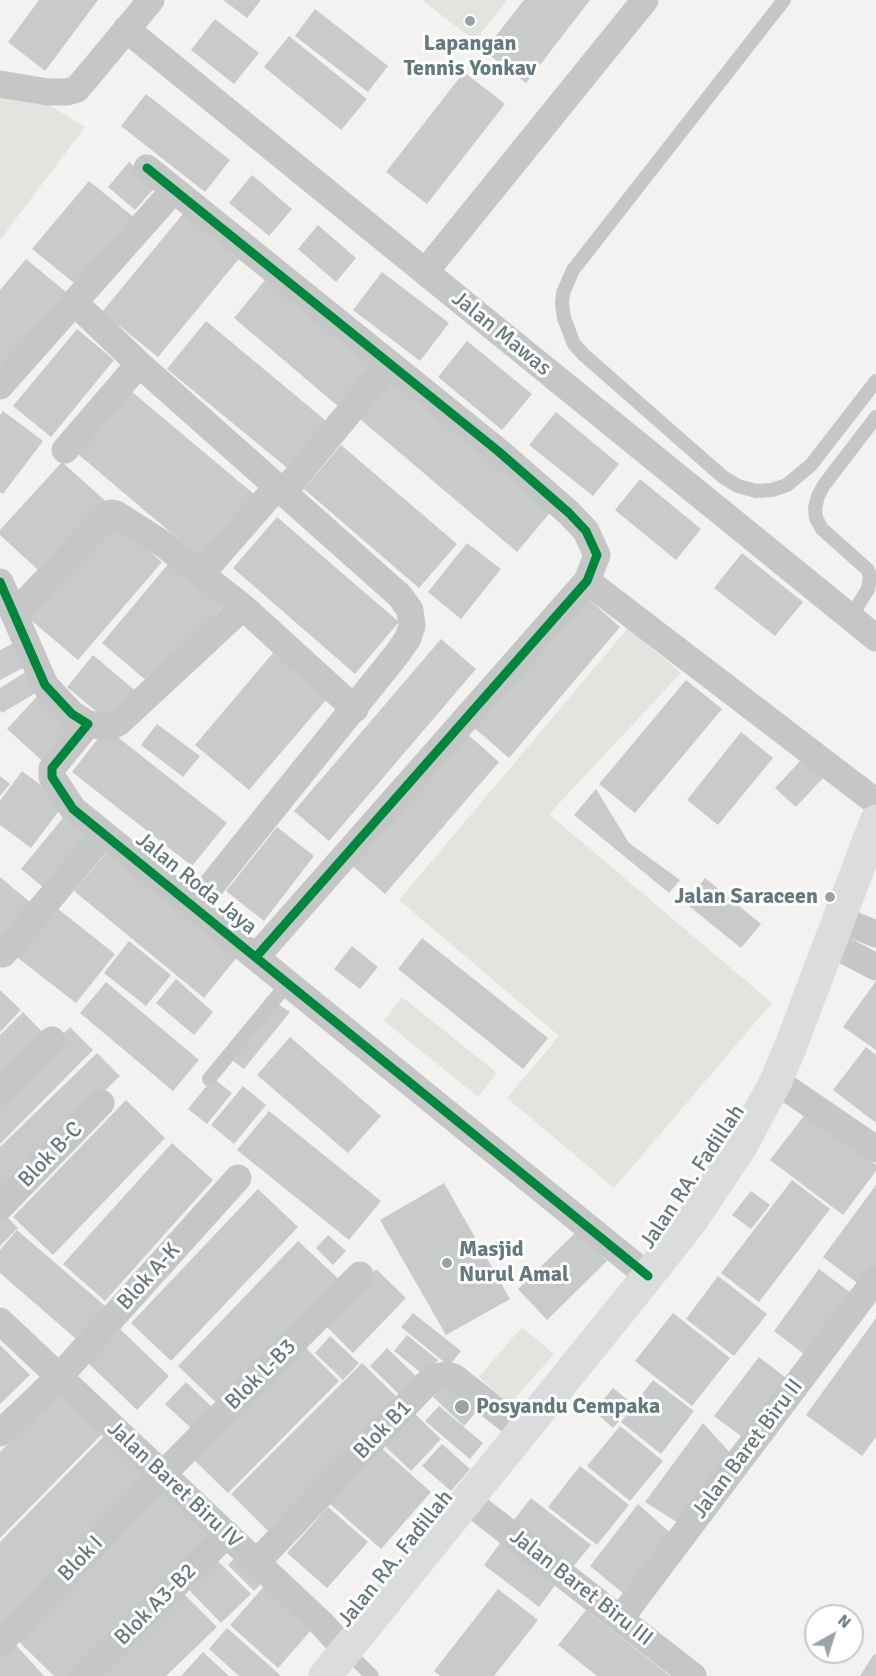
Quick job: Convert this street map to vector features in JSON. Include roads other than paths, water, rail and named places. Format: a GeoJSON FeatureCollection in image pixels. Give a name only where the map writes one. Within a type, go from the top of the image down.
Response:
{"type":"FeatureCollection","features":[{"type":"Feature","properties":{"kind":"main road","name":"Jalan RA. Fadillah"},"geometry":{"type":"LineString","coordinates":[[326,1676],[648,1276],[694,1217],[729,1165],[756,1121],[776,1081],[876,821]]}},
{"type":"Feature","properties":{"kind":"street"},"geometry":{"type":"LineString","coordinates":[[0,84],[61,92],[77,89],[151,0]]}},
{"type":"Feature","properties":{"kind":"street"},"geometry":{"type":"LineString","coordinates":[[425,272],[645,0]]}},
{"type":"Feature","properties":{"kind":"street","name":"Jalan Mawas"},"geometry":{"type":"LineString","coordinates":[[126,29],[876,638]]}},
{"type":"Feature","properties":{"kind":"street"},"geometry":{"type":"LineString","coordinates":[[147,168],[498,451],[569,513],[586,531],[597,555],[587,581],[256,957]]}},
{"type":"Feature","properties":{"kind":"street"},"geometry":{"type":"LineString","coordinates":[[0,386],[173,191]]}},
{"type":"Feature","properties":{"kind":"street"},"geometry":{"type":"LineString","coordinates":[[74,302],[139,364],[400,596],[410,610],[412,626],[408,638],[355,709],[194,907]]}},
{"type":"Feature","properties":{"kind":"street"},"geometry":{"type":"LineString","coordinates":[[65,450],[139,364]]}},
{"type":"Feature","properties":{"kind":"street"},"geometry":{"type":"LineString","coordinates":[[201,574],[280,490],[390,364]]}},
{"type":"Feature","properties":{"kind":"street"},"geometry":{"type":"LineString","coordinates":[[14,614],[111,513],[118,515],[163,544],[243,607],[355,709]]}},
{"type":"Feature","properties":{"kind":"street"},"geometry":{"type":"LineString","coordinates":[[587,581],[876,802]]}},
{"type":"Feature","properties":{"kind":"street"},"geometry":{"type":"LineString","coordinates":[[0,582],[45,685],[72,714],[88,724],[110,727],[115,725],[243,607]]}},
{"type":"Feature","properties":{"kind":"street","name":"Jalan Roda Jaya"},"geometry":{"type":"LineString","coordinates":[[88,724],[52,768],[52,777],[73,809],[648,1276]]}},
{"type":"Feature","properties":{"kind":"street"},"geometry":{"type":"LineString","coordinates":[[3,954],[104,834]]}},
{"type":"Feature","properties":{"kind":"street"},"geometry":{"type":"LineString","coordinates":[[835,931],[876,934]]}},
{"type":"Feature","properties":{"kind":"street"},"geometry":{"type":"LineString","coordinates":[[835,931],[876,967]]}},
{"type":"Feature","properties":{"kind":"street"},"geometry":{"type":"LineString","coordinates":[[0,1092],[51,1040]]}},
{"type":"Feature","properties":{"kind":"street"},"geometry":{"type":"LineString","coordinates":[[776,1081],[876,1149]]}},
{"type":"Feature","properties":{"kind":"street","name":"Blok B-C"},"geometry":{"type":"LineString","coordinates":[[0,1207],[101,1103]]}},
{"type":"Feature","properties":{"kind":"street","name":"Blok A-K"},"geometry":{"type":"LineString","coordinates":[[0,1433],[60,1377],[238,1178]]}},
{"type":"Feature","properties":{"kind":"street","name":"Blok L-B3"},"geometry":{"type":"LineString","coordinates":[[163,1474],[360,1275]]}},
{"type":"Feature","properties":{"kind":"street","name":"Jalan Baret Biru II"},"geometry":{"type":"LineString","coordinates":[[620,1619],[876,1279]]}},
{"type":"Feature","properties":{"kind":"street","name":"Jalan Baret Biru IV"},"geometry":{"type":"LineString","coordinates":[[0,1321],[257,1562],[347,1651]]}},
{"type":"Feature","properties":{"kind":"street","name":"Blok B1"},"geometry":{"type":"LineString","coordinates":[[257,1562],[425,1385],[436,1377],[446,1375],[454,1377],[524,1432]]}},
{"type":"Feature","properties":{"kind":"street","name":"Blok I"},"geometry":{"type":"LineString","coordinates":[[0,1643],[163,1474]]}},
{"type":"Feature","properties":{"kind":"street","name":"Jalan Baret Biru III"},"geometry":{"type":"LineString","coordinates":[[468,1501],[693,1676]]}},
{"type":"Feature","properties":{"kind":"street","name":"Blok A3-B2"},"geometry":{"type":"LineString","coordinates":[[84,1676],[227,1534]]}},
{"type":"Feature","properties":{"kind":"lane"},"geometry":{"type":"LineString","coordinates":[[784,0],[573,270],[567,282],[562,303],[567,329],[574,344],[584,355],[709,466],[738,486],[756,491],[772,490],[787,485],[811,465],[876,381]]}},
{"type":"Feature","properties":{"kind":"lane"},"geometry":{"type":"LineString","coordinates":[[850,618],[868,589],[870,575],[867,569],[822,529],[816,518],[815,508],[824,485],[876,417]]}},
{"type":"Feature","properties":{"kind":"lane"},"geometry":{"type":"LineString","coordinates":[[209,1079],[288,983]]}},
{"type":"Feature","properties":{"kind":"lane"},"geometry":{"type":"LineString","coordinates":[[347,1651],[372,1676]]}},
{"type":"Feature","properties":{"kind":"place","name":"Lapangan Tennis Yonkav"},"geometry":{"type":"Point","coordinates":[470,21]}},
{"type":"Feature","properties":{"kind":"place","name":"Jalan Saraceen"},"geometry":{"type":"Point","coordinates":[830,897]}},
{"type":"Feature","properties":{"kind":"place","name":"Masjid Nurul Amal"},"geometry":{"type":"Point","coordinates":[447,1263]}},
{"type":"Feature","properties":{"kind":"place","name":"Posyandu Cempaka"},"geometry":{"type":"Point","coordinates":[462,1407]}}]}
